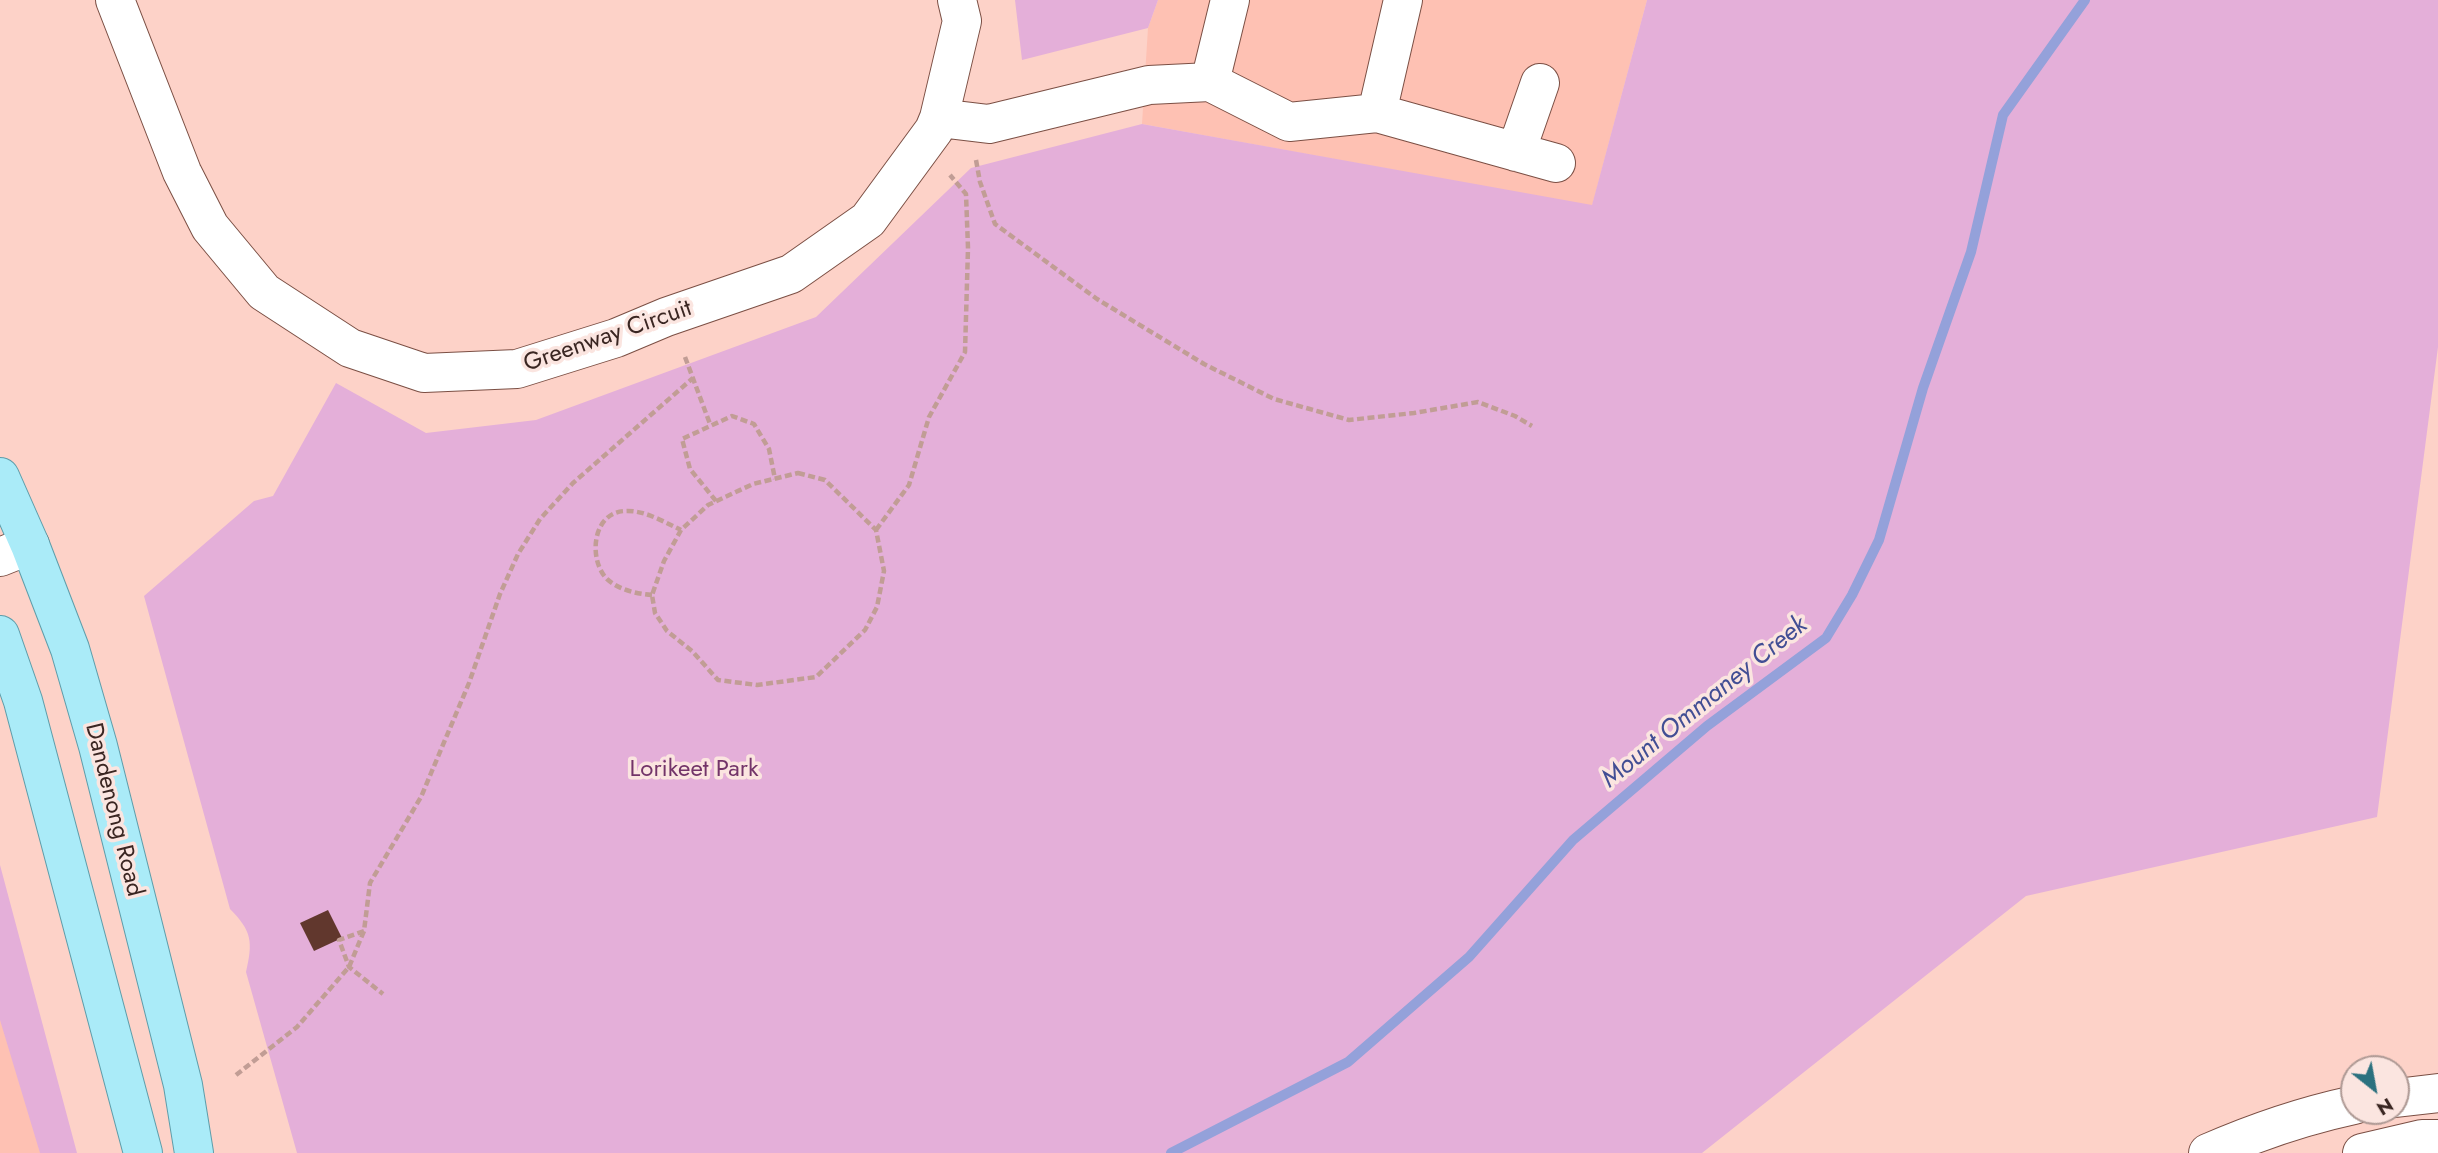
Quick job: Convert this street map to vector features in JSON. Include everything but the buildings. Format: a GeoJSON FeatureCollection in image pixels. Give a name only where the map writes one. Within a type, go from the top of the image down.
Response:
{"type":"FeatureCollection","features":[{"type":"Feature","properties":{"kind":"main road","name":"Dandenong Road"},"geometry":{"type":"LineString","coordinates":[[0,477],[15,551],[70,649],[183,1085],[194,1153]]}},
{"type":"Feature","properties":{"kind":"main road"},"geometry":{"type":"LineString","coordinates":[[0,635],[11,694],[143,1153]]}},
{"type":"Feature","properties":{"kind":"street","name":"Greenway Circuit"},"geometry":{"type":"LineString","coordinates":[[115,0],[182,172],[210,227],[248,273],[264,292],[350,348],[424,373],[517,369],[616,338],[666,317],[791,274],[868,220],[934,130],[954,120],[962,21],[957,0]]}},
{"type":"Feature","properties":{"kind":"street"},"geometry":{"type":"LineString","coordinates":[[1210,82],[1230,0]]}},
{"type":"Feature","properties":{"kind":"street"},"geometry":{"type":"LineString","coordinates":[[1377,113],[1403,0]]}},
{"type":"Feature","properties":{"kind":"street"},"geometry":{"type":"LineString","coordinates":[[954,120],[989,124],[1149,85],[1210,82],[1289,122],[1377,113],[1556,163]]}},
{"type":"Feature","properties":{"kind":"street"},"geometry":{"type":"LineString","coordinates":[[1516,152],[1540,83]]}},
{"type":"Feature","properties":{"kind":"street"},"geometry":{"type":"LineString","coordinates":[[2410,1096],[2438,1093]]}},
{"type":"Feature","properties":{"kind":"street"},"geometry":{"type":"LineString","coordinates":[[2208,1153],[2248,1135],[2310,1114],[2340,1108]]}},
{"type":"Feature","properties":{"kind":"street"},"geometry":{"type":"LineString","coordinates":[[2362,1153],[2422,1139],[2438,1139]]}},
{"type":"Feature","properties":{"kind":"path"},"geometry":{"type":"LineString","coordinates":[[954,120],[995,224],[1097,299],[1204,364],[1274,399],[1349,420],[1478,402],[1515,416],[1532,426]]}},
{"type":"Feature","properties":{"kind":"path"},"geometry":{"type":"LineString","coordinates":[[876,530],[909,485],[929,417],[965,352],[968,248],[966,194],[950,175]]}},
{"type":"Feature","properties":{"kind":"path"},"geometry":{"type":"LineString","coordinates":[[685,357],[710,424]]}},
{"type":"Feature","properties":{"kind":"path"},"geometry":{"type":"LineString","coordinates":[[236,1074],[297,1027],[348,967],[364,931],[370,883],[421,797],[469,683],[500,594],[518,554],[540,519],[573,483],[693,378]]}},
{"type":"Feature","properties":{"kind":"path"},"geometry":{"type":"LineString","coordinates":[[716,502],[690,469],[682,439],[710,424],[732,416],[754,424],[769,449],[775,479]]}},
{"type":"Feature","properties":{"kind":"path"},"geometry":{"type":"LineString","coordinates":[[798,473],[825,480],[876,530],[884,571],[877,607],[865,630],[816,677],[757,685],[718,680],[692,652],[667,631],[655,613],[652,595],[664,561],[681,530],[708,505],[752,484],[775,479],[798,473]]}},
{"type":"Feature","properties":{"kind":"path"},"geometry":{"type":"LineString","coordinates":[[652,595],[634,594],[607,579],[596,561],[596,534],[606,518],[623,510],[645,514],[681,530]]}},
{"type":"Feature","properties":{"kind":"path"},"geometry":{"type":"LineString","coordinates":[[364,931],[339,940],[348,967],[383,994]]}},
{"type":"Feature","properties":{"kind":"shaded area"},"geometry":{"type":"Polygon","coordinates":[[[1158,0],[1647,0],[1592,206],[1142,124],[1148,28],[1158,0]]]}},
{"type":"Feature","properties":{"kind":"shaded area"},"geometry":{"type":"Polygon","coordinates":[[[0,963],[56,1153],[0,1153],[0,963]]]}},
{"type":"Feature","properties":{"kind":"green space"},"geometry":{"type":"Polygon","coordinates":[[[1015,0],[1158,0],[1148,28],[1022,60],[1015,0]]]}},
{"type":"Feature","properties":{"kind":"green space","name":"Lorikeet Park"},"geometry":{"type":"Polygon","coordinates":[[[1647,0],[2438,0],[2438,347],[2377,817],[2026,896],[1702,1153],[297,1153],[246,972],[250,953],[249,938],[243,924],[230,909],[144,596],[254,501],[273,496],[336,383],[426,433],[536,420],[816,317],[971,168],[1142,124],[1592,205],[1647,0]]]}},
{"type":"Feature","properties":{"kind":"green space"},"geometry":{"type":"Polygon","coordinates":[[[0,865],[77,1153],[40,1153],[0,1020],[0,865]]]}},
{"type":"Feature","properties":{"kind":"waterway","name":"Mount Ommaney Creek"},"geometry":{"type":"LineString","coordinates":[[1171,1153],[1348,1062],[1469,957],[1573,840],[1707,726],[1826,638],[1852,595],[1879,540],[1923,388],[1971,252],[2003,115],[2085,0]]}}]}
